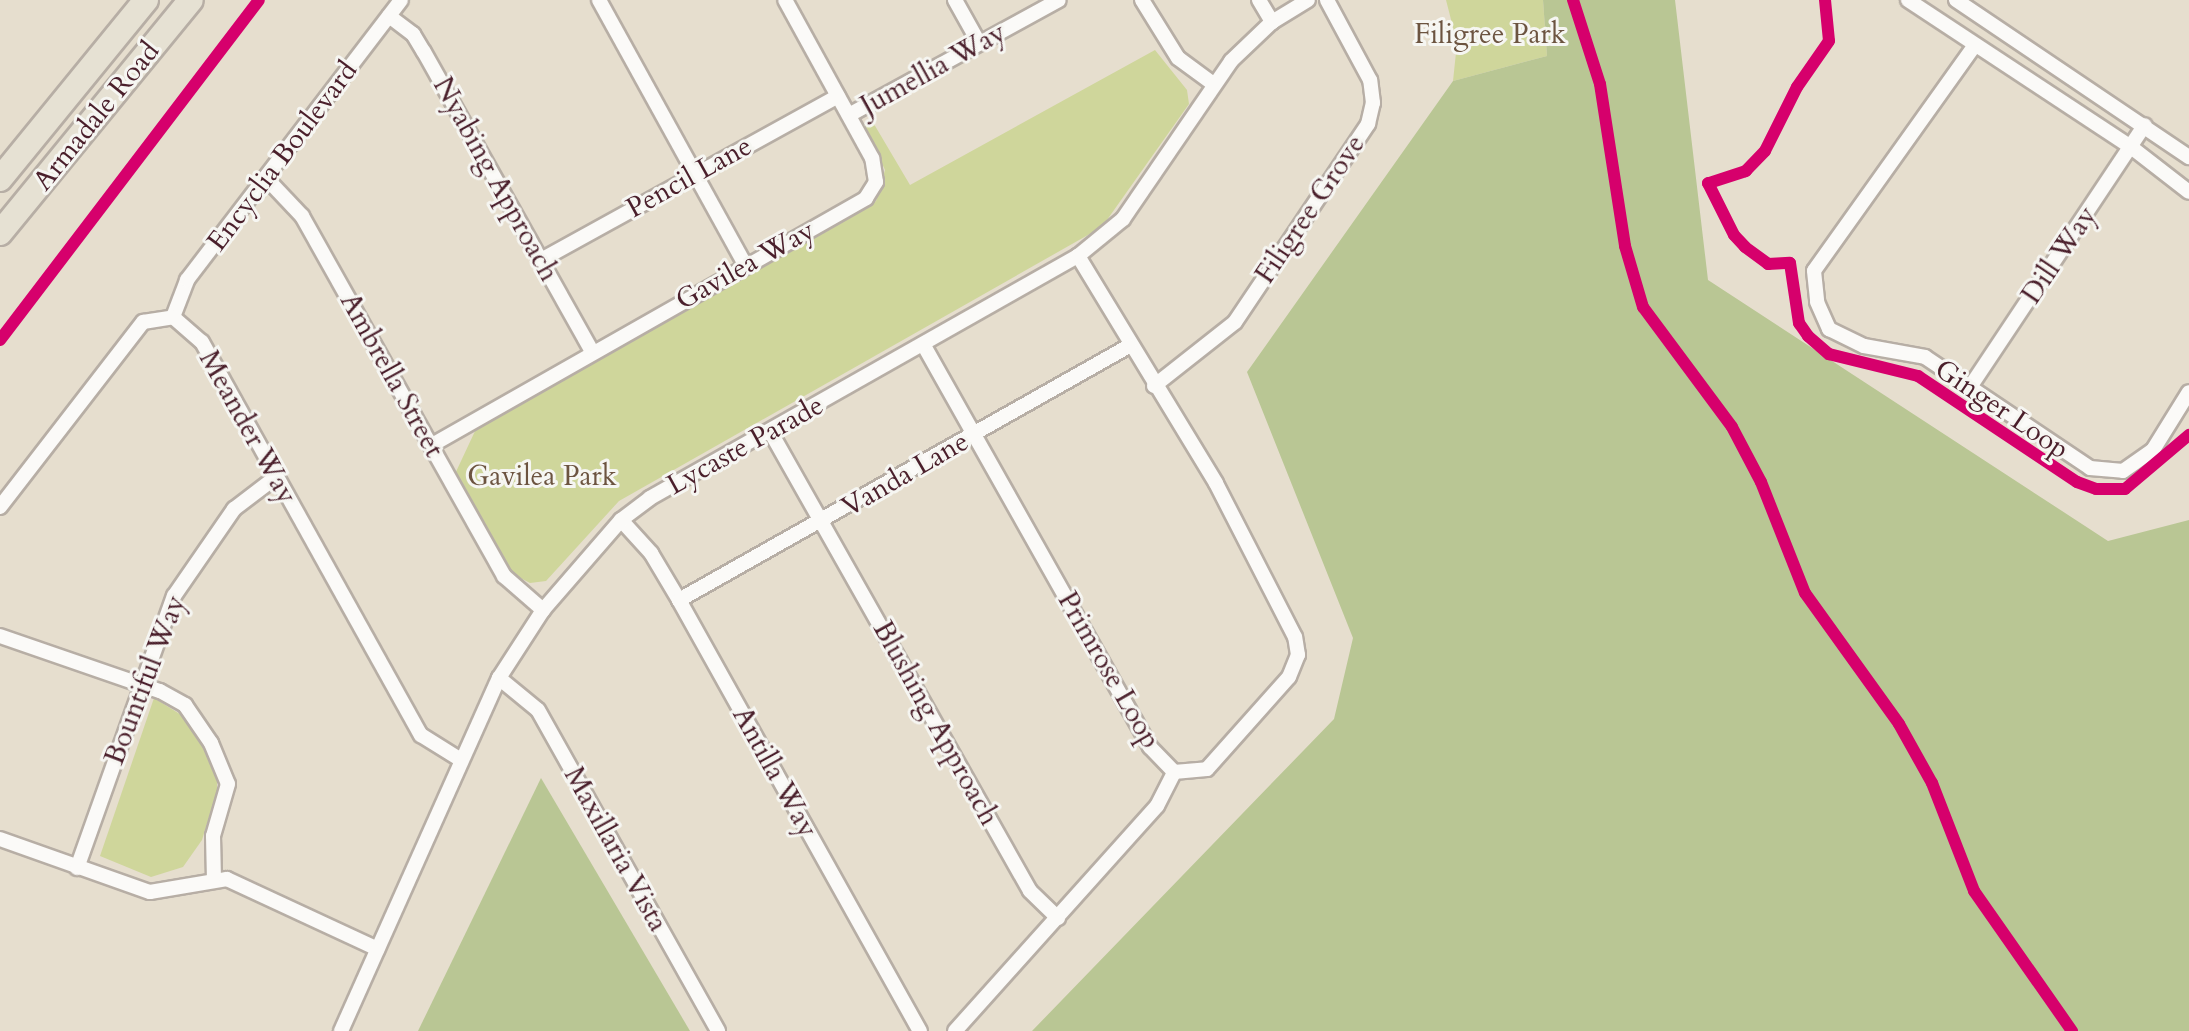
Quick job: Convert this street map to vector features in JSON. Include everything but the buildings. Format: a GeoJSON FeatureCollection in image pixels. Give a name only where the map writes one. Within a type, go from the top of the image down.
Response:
{"type":"FeatureCollection","features":[{"type":"Feature","properties":{"kind":"highway","name":"Armadale Road"},"geometry":{"type":"LineString","coordinates":[[0,179],[146,0]]}},
{"type":"Feature","properties":{"kind":"highway","name":"Armadale Road"},"geometry":{"type":"LineString","coordinates":[[0,233],[191,0]]}},
{"type":"Feature","properties":{"kind":"street","name":"Encyclia Boulevard"},"geometry":{"type":"LineString","coordinates":[[173,317],[187,280],[401,0]]}},
{"type":"Feature","properties":{"kind":"street"},"geometry":{"type":"LineString","coordinates":[[599,0],[745,265]]}},
{"type":"Feature","properties":{"kind":"street","name":"Gavilea Way"},"geometry":{"type":"LineString","coordinates":[[432,445],[592,351],[866,198],[876,182],[872,158],[785,0]]}},
{"type":"Feature","properties":{"kind":"street"},"geometry":{"type":"LineString","coordinates":[[955,0],[979,43]]}},
{"type":"Feature","properties":{"kind":"street","name":"Jumellia Way"},"geometry":{"type":"LineString","coordinates":[[849,115],[1059,0]]}},
{"type":"Feature","properties":{"kind":"street"},"geometry":{"type":"LineString","coordinates":[[1142,0],[1178,58],[1212,83]]}},
{"type":"Feature","properties":{"kind":"street"},"geometry":{"type":"LineString","coordinates":[[1259,0],[1272,22]]}},
{"type":"Feature","properties":{"kind":"street","name":"Lycaste Parade"},"geometry":{"type":"LineString","coordinates":[[341,1031],[499,678],[543,610],[621,520],[770,431],[1078,256],[1123,219],[1212,83],[1272,22],[1308,0]]}},
{"type":"Feature","properties":{"kind":"street","name":"Filigree Grove"},"geometry":{"type":"LineString","coordinates":[[1154,386],[1235,322],[1368,124],[1373,103],[1370,80],[1327,0]]}},
{"type":"Feature","properties":{"kind":"street"},"geometry":{"type":"LineString","coordinates":[[1908,0],[2131,147],[2189,192]]}},
{"type":"Feature","properties":{"kind":"street"},"geometry":{"type":"LineString","coordinates":[[1963,2],[2189,157]]}},
{"type":"Feature","properties":{"kind":"street","name":"Nyabing Approach"},"geometry":{"type":"LineString","coordinates":[[389,16],[413,34],[424,52],[592,351]]}},
{"type":"Feature","properties":{"kind":"street","name":"Ginger Loop"},"geometry":{"type":"LineString","coordinates":[[1975,45],[1814,271],[1817,302],[1829,329],[1864,346],[1925,357],[1972,384],[2090,468],[2123,471],[2153,450],[2189,392]]}},
{"type":"Feature","properties":{"kind":"street","name":"Pencil Lane"},"geometry":{"type":"LineString","coordinates":[[541,260],[838,96]]}},
{"type":"Feature","properties":{"kind":"street","name":"Dill Way"},"geometry":{"type":"LineString","coordinates":[[1972,384],[2145,125]]}},
{"type":"Feature","properties":{"kind":"street","name":"Ambrella Street"},"geometry":{"type":"LineString","coordinates":[[267,179],[302,216],[504,576],[543,610]]}},
{"type":"Feature","properties":{"kind":"street","name":"Primrose Loop"},"geometry":{"type":"LineString","coordinates":[[923,344],[1150,747],[1174,772],[1207,769],[1289,677],[1298,655],[1262,565],[1078,256]]}},
{"type":"Feature","properties":{"kind":"street"},"geometry":{"type":"LineString","coordinates":[[0,507],[143,322],[173,317]]}},
{"type":"Feature","properties":{"kind":"street","name":"Meander Way"},"geometry":{"type":"LineString","coordinates":[[173,317],[196,333],[421,735],[461,760]]}},
{"type":"Feature","properties":{"kind":"street","name":"Vanda Lane"},"geometry":{"type":"LineString","coordinates":[[679,600],[1129,346]]}},
{"type":"Feature","properties":{"kind":"street","name":"Blushing Approach"},"geometry":{"type":"LineString","coordinates":[[770,431],[1030,891],[1058,918]]}},
{"type":"Feature","properties":{"kind":"street","name":"Bountiful Way"},"geometry":{"type":"LineString","coordinates":[[77,868],[141,684],[182,582],[234,509],[276,477]]}},
{"type":"Feature","properties":{"kind":"street","name":"Antilla Way"},"geometry":{"type":"LineString","coordinates":[[621,520],[651,553],[679,600],[920,1031]]}},
{"type":"Feature","properties":{"kind":"street"},"geometry":{"type":"LineString","coordinates":[[0,636],[141,684],[185,705],[221,764],[228,784],[211,849],[214,879]]}},
{"type":"Feature","properties":{"kind":"street","name":"Maxillaria Vista"},"geometry":{"type":"LineString","coordinates":[[499,678],[538,710],[718,1031]]}},
{"type":"Feature","properties":{"kind":"street"},"geometry":{"type":"LineString","coordinates":[[955,1031],[1157,806],[1174,772]]}},
{"type":"Feature","properties":{"kind":"street"},"geometry":{"type":"LineString","coordinates":[[0,839],[150,892],[169,893],[214,879],[227,879],[378,949]]}},
{"type":"Feature","properties":{"kind":"green space","name":"Filigree Park"},"geometry":{"type":"Polygon","coordinates":[[[1446,0],[1543,0],[1547,56],[1453,81],[1457,43],[1446,0]]]}},
{"type":"Feature","properties":{"kind":"green space"},"geometry":{"type":"Polygon","coordinates":[[[1543,0],[1675,0],[1708,280],[2108,541],[2189,520],[2189,1031],[1032,1031],[1334,719],[1353,638],[1247,372],[1453,81],[1547,56],[1543,0]]]}},
{"type":"Feature","properties":{"kind":"green space","name":"Gavilea Park"},"geometry":{"type":"Polygon","coordinates":[[[1155,50],[1187,90],[1189,104],[1102,227],[619,501],[546,581],[530,583],[509,572],[454,476],[476,429],[876,201],[885,170],[864,125],[871,119],[910,185],[1155,50]]]}},
{"type":"Feature","properties":{"kind":"green space"},"geometry":{"type":"Polygon","coordinates":[[[154,698],[183,716],[203,744],[217,775],[217,791],[202,840],[183,867],[151,877],[100,856],[154,698]]]}},
{"type":"Feature","properties":{"kind":"green space"},"geometry":{"type":"Polygon","coordinates":[[[541,778],[690,1031],[418,1031],[541,778]]]}},
{"type":"Feature","properties":{"kind":"cycle path"},"geometry":{"type":"LineString","coordinates":[[0,340],[259,0]]}},
{"type":"Feature","properties":{"kind":"cycle path"},"geometry":{"type":"LineString","coordinates":[[1573,0],[1600,84],[1625,246],[1643,307],[1732,427],[1761,482],[1805,593],[1899,724],[1932,783],[1974,891],[2072,1031]]}},
{"type":"Feature","properties":{"kind":"cycle path"},"geometry":{"type":"LineString","coordinates":[[1825,0],[1829,41],[1797,87],[1765,151],[1746,171],[1708,183],[1734,235],[1745,247],[1768,264],[1790,263],[1799,323],[1808,336],[1829,354],[1918,376],[2077,482],[2096,489],[2125,489],[2189,435]]}}]}
